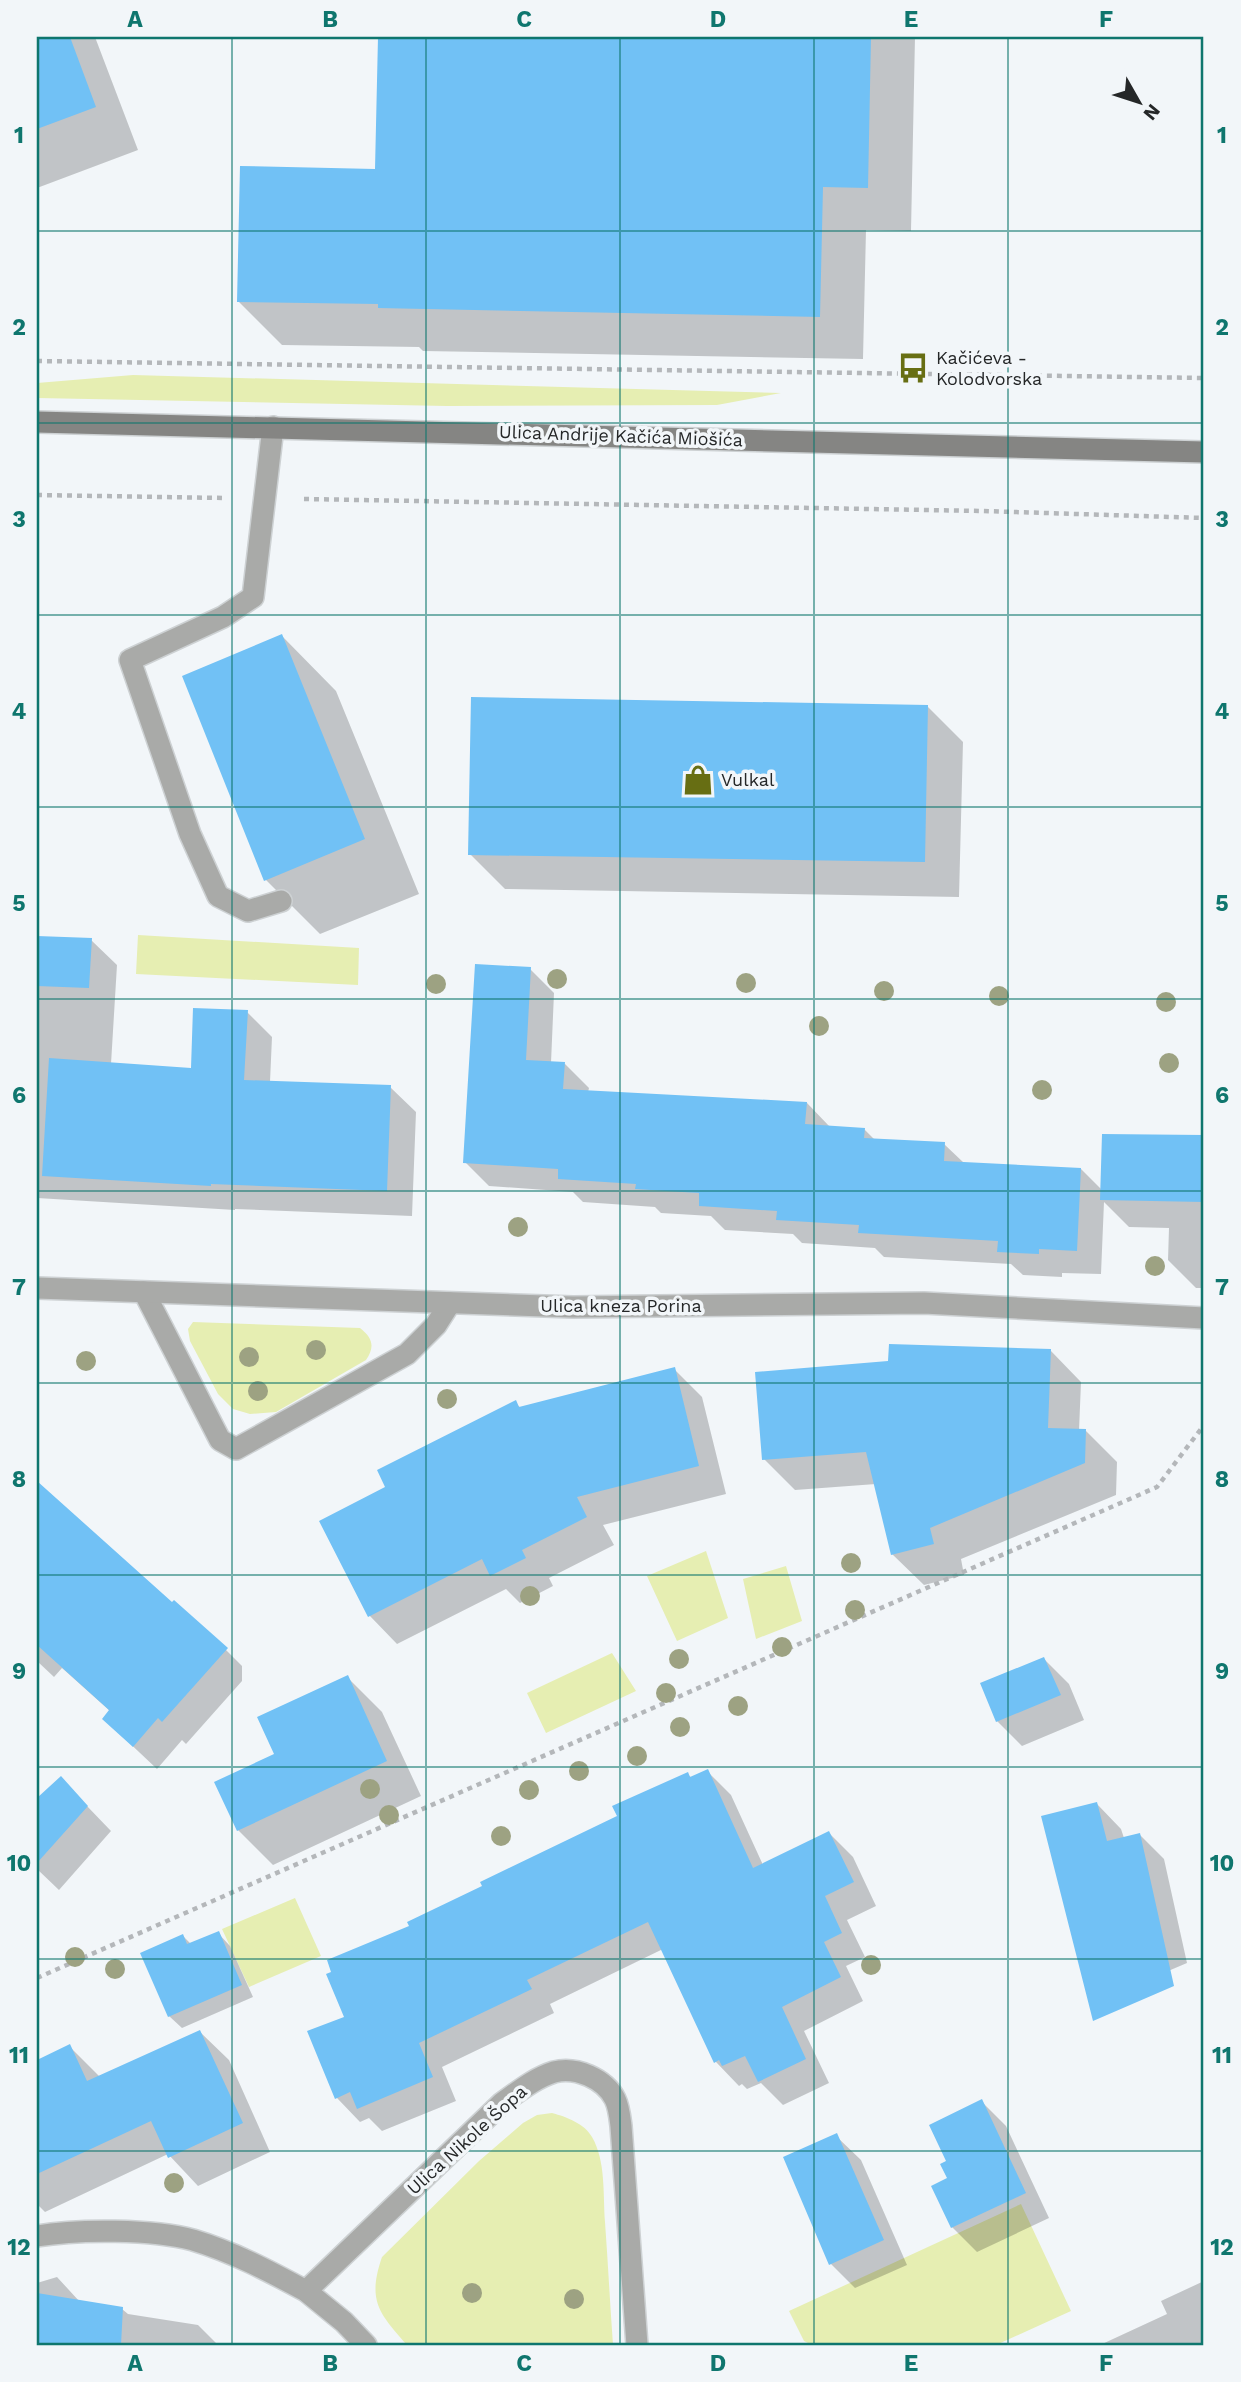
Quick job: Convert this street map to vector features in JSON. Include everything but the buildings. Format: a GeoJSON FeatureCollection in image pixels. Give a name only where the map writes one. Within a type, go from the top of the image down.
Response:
{"type":"FeatureCollection","features":[{"type":"Feature","properties":{"kind":"main road","name":"Ulica Andrije Kačića Miošića"},"geometry":{"type":"LineString","coordinates":[[37,422],[1204,452]]}},
{"type":"Feature","properties":{"kind":"street"},"geometry":{"type":"LineString","coordinates":[[273,427],[253,597],[223,617],[130,660],[190,834],[218,896],[248,911],[281,901]]}},
{"type":"Feature","properties":{"kind":"street","name":"Ulica kneza Porina"},"geometry":{"type":"LineString","coordinates":[[37,1288],[573,1307],[924,1303],[1204,1318]]}},
{"type":"Feature","properties":{"kind":"street"},"geometry":{"type":"LineString","coordinates":[[144,1292],[220,1440],[236,1449],[407,1354],[436,1325],[450,1303]]}},
{"type":"Feature","properties":{"kind":"street","name":"Ulica Nikole Šopa"},"geometry":{"type":"LineString","coordinates":[[306,2291],[502,2103],[530,2083],[555,2072],[571,2070],[591,2077],[607,2088],[617,2101],[638,2345]]}},
{"type":"Feature","properties":{"kind":"street"},"geometry":{"type":"LineString","coordinates":[[37,2236],[62,2232],[139,2233],[191,2239],[248,2260],[306,2291],[344,2322],[366,2345]]}},
{"type":"Feature","properties":{"kind":"path"},"geometry":{"type":"LineString","coordinates":[[37,361],[1204,378]]}},
{"type":"Feature","properties":{"kind":"path"},"geometry":{"type":"LineString","coordinates":[[37,495],[983,511],[1204,518]]}},
{"type":"Feature","properties":{"kind":"path"},"geometry":{"type":"LineString","coordinates":[[37,1978],[1157,1487],[1204,1425]]}},
{"type":"Feature","properties":{"kind":"green space"},"geometry":{"type":"Polygon","coordinates":[[[133,375],[781,393],[717,405],[447,406],[37,398],[37,383],[133,375]]]}},
{"type":"Feature","properties":{"kind":"green space"},"geometry":{"type":"Polygon","coordinates":[[[138,935],[359,948],[358,985],[136,974],[138,935]]]}},
{"type":"Feature","properties":{"kind":"green space"},"geometry":{"type":"Polygon","coordinates":[[[193,1322],[360,1328],[370,1339],[371,1351],[366,1360],[276,1412],[250,1414],[233,1409],[218,1394],[190,1341],[188,1329],[193,1322]]]}},
{"type":"Feature","properties":{"kind":"green space"},"geometry":{"type":"Polygon","coordinates":[[[706,1551],[728,1618],[677,1641],[647,1576],[706,1551]]]}},
{"type":"Feature","properties":{"kind":"green space"},"geometry":{"type":"Polygon","coordinates":[[[786,1566],[802,1621],[756,1639],[743,1579],[786,1566]]]}},
{"type":"Feature","properties":{"kind":"green space"},"geometry":{"type":"Polygon","coordinates":[[[612,1653],[636,1691],[546,1733],[527,1693],[612,1653]]]}},
{"type":"Feature","properties":{"kind":"green space"},"geometry":{"type":"Polygon","coordinates":[[[295,1898],[321,1956],[249,1987],[222,1929],[295,1898]]]}},
{"type":"Feature","properties":{"kind":"green space"},"geometry":{"type":"Polygon","coordinates":[[[552,2113],[585,2128],[600,2157],[613,2345],[407,2345],[378,2306],[376,2285],[382,2257],[479,2161],[523,2123],[537,2115],[552,2113]]]}},
{"type":"Feature","properties":{"kind":"green space"},"geometry":{"type":"Polygon","coordinates":[[[1021,2204],[1071,2311],[996,2345],[812,2345],[804,2341],[789,2311],[1021,2204]]]}},
{"type":"Feature","properties":{"kind":"place","name":"Kačićeva - Kolodvorska"},"geometry":{"type":"Point","coordinates":[913,368]}},
{"type":"Feature","properties":{"kind":"place","name":"Vulkal"},"geometry":{"type":"Point","coordinates":[698,780]}}]}
